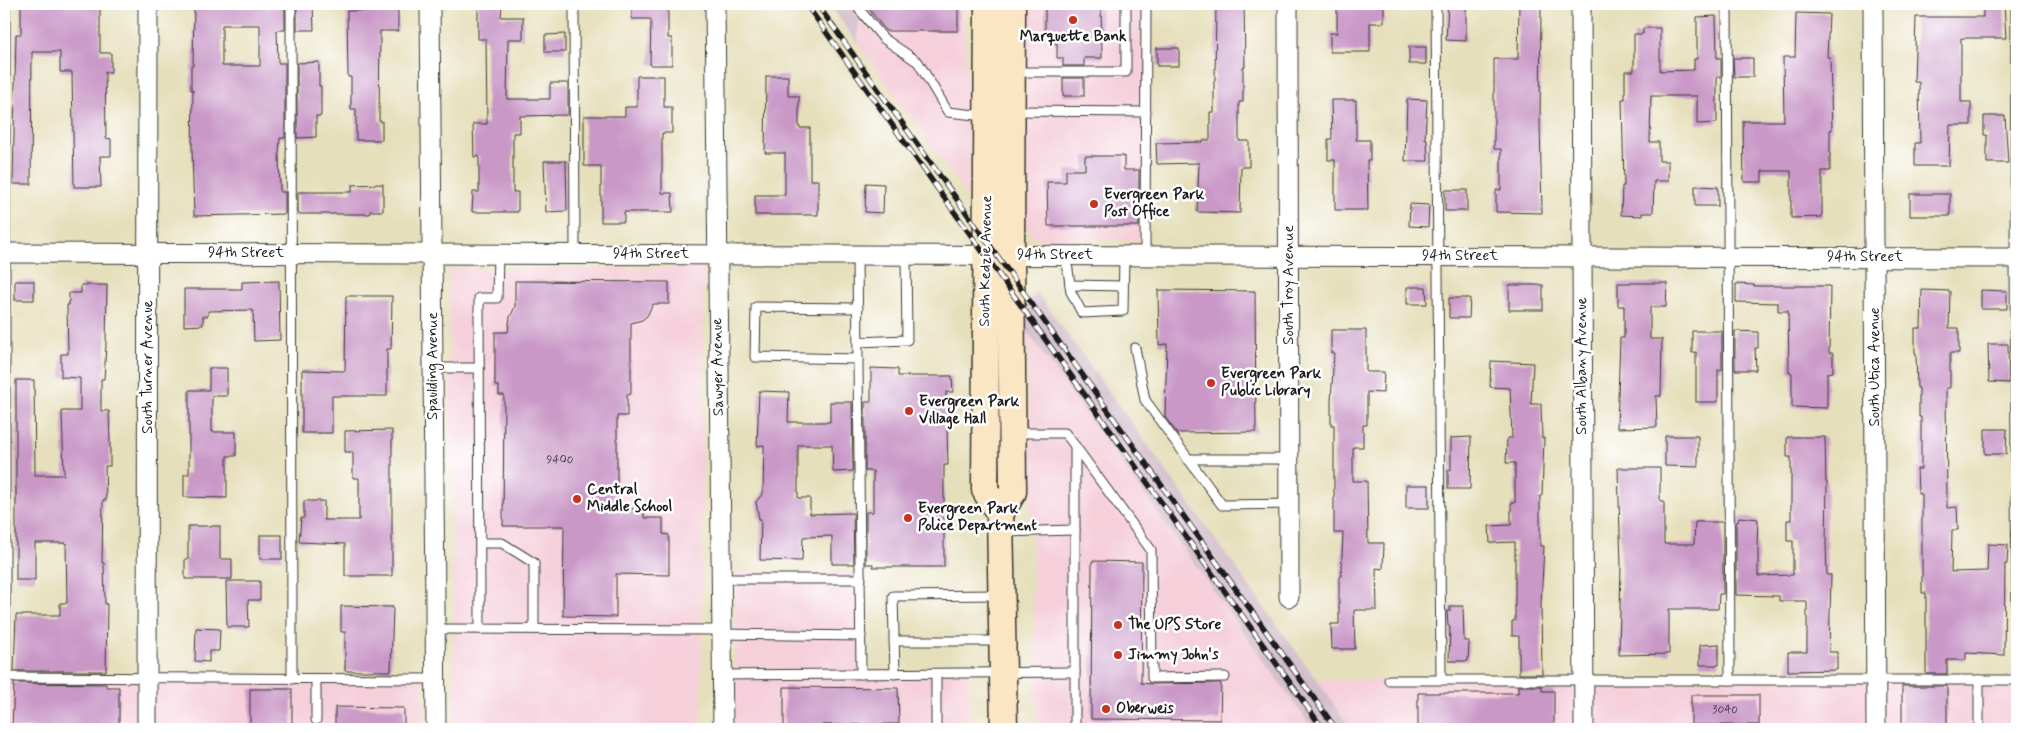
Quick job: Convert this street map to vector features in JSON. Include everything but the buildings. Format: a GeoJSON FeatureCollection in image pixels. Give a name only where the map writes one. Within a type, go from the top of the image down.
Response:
{"type":"FeatureCollection","features":[{"type":"Feature","properties":{"kind":"main road","name":"South Kedzie Avenue"},"geometry":{"type":"LineString","coordinates":[[988,4],[1000,114],[998,255],[985,490],[1000,523]]}},
{"type":"Feature","properties":{"kind":"main road","name":"South Kedzie Avenue"},"geometry":{"type":"LineString","coordinates":[[1000,114],[1012,72],[1012,4]]}},
{"type":"Feature","properties":{"kind":"main road","name":"South Kedzie Avenue"},"geometry":{"type":"LineString","coordinates":[[998,255],[1012,434],[1013,492],[1000,523]]}},
{"type":"Feature","properties":{"kind":"main road"},"geometry":{"type":"LineString","coordinates":[[1000,523],[1004,729]]}},
{"type":"Feature","properties":{"kind":"street","name":"South Turner Avenue"},"geometry":{"type":"LineString","coordinates":[[148,4],[148,729]]}},
{"type":"Feature","properties":{"kind":"street","name":"Spaulding Avenue"},"geometry":{"type":"LineString","coordinates":[[430,4],[436,729]]}},
{"type":"Feature","properties":{"kind":"street","name":"Sawyer Avenue"},"geometry":{"type":"LineString","coordinates":[[715,4],[723,729]]}},
{"type":"Feature","properties":{"kind":"street","name":"South Troy Avenue"},"geometry":{"type":"LineString","coordinates":[[1288,4],[1289,597]]}},
{"type":"Feature","properties":{"kind":"street","name":"South Albany Avenue"},"geometry":{"type":"LineString","coordinates":[[1581,4],[1584,729]]}},
{"type":"Feature","properties":{"kind":"street","name":"South Utica Avenue"},"geometry":{"type":"LineString","coordinates":[[1874,4],[1876,729]]}},
{"type":"Feature","properties":{"kind":"street","name":"94th Street"},"geometry":{"type":"LineString","coordinates":[[5,253],[2016,258]]}},
{"type":"Feature","properties":{"kind":"lane"},"geometry":{"type":"LineString","coordinates":[[5,4],[4,677],[436,679]]}},
{"type":"Feature","properties":{"kind":"lane"},"geometry":{"type":"LineString","coordinates":[[291,4],[292,678]]}},
{"type":"Feature","properties":{"kind":"lane"},"geometry":{"type":"LineString","coordinates":[[574,4],[575,253]]}},
{"type":"Feature","properties":{"kind":"lane"},"geometry":{"type":"LineString","coordinates":[[860,4],[859,10],[883,38],[918,62],[948,112],[1000,114],[1146,112]]}},
{"type":"Feature","properties":{"kind":"lane"},"geometry":{"type":"LineString","coordinates":[[1012,72],[1126,72],[1126,4]]}},
{"type":"Feature","properties":{"kind":"lane"},"geometry":{"type":"LineString","coordinates":[[1145,255],[1146,4]]}},
{"type":"Feature","properties":{"kind":"lane"},"geometry":{"type":"LineString","coordinates":[[1436,4],[1441,680]]}},
{"type":"Feature","properties":{"kind":"lane"},"geometry":{"type":"LineString","coordinates":[[1727,4],[1730,680]]}},
{"type":"Feature","properties":{"kind":"lane"},"geometry":{"type":"LineString","coordinates":[[2016,4],[2017,652]]}},
{"type":"Feature","properties":{"kind":"lane"},"geometry":{"type":"LineString","coordinates":[[480,629],[479,298],[497,298],[498,253]]}},
{"type":"Feature","properties":{"kind":"lane"},"geometry":{"type":"LineString","coordinates":[[857,254],[862,674]]}},
{"type":"Feature","properties":{"kind":"lane"},"geometry":{"type":"LineString","coordinates":[[858,342],[907,340],[906,254]]}},
{"type":"Feature","properties":{"kind":"lane"},"geometry":{"type":"LineString","coordinates":[[1066,255],[1070,292],[1082,312],[1123,311],[1124,255]]}},
{"type":"Feature","properties":{"kind":"lane"},"geometry":{"type":"LineString","coordinates":[[1070,286],[1123,286]]}},
{"type":"Feature","properties":{"kind":"lane"},"geometry":{"type":"LineString","coordinates":[[858,308],[756,307],[755,357],[858,359]]}},
{"type":"Feature","properties":{"kind":"lane"},"geometry":{"type":"LineString","coordinates":[[1135,348],[1145,400],[1222,504],[1290,504]]}},
{"type":"Feature","properties":{"kind":"lane"},"geometry":{"type":"LineString","coordinates":[[433,368],[479,368]]}},
{"type":"Feature","properties":{"kind":"lane"},"geometry":{"type":"LineString","coordinates":[[1012,434],[1064,433],[1151,550],[1152,678],[1224,677]]}},
{"type":"Feature","properties":{"kind":"lane"},"geometry":{"type":"LineString","coordinates":[[1075,446],[1075,729]]}},
{"type":"Feature","properties":{"kind":"lane"},"geometry":{"type":"LineString","coordinates":[[1187,459],[1290,459]]}},
{"type":"Feature","properties":{"kind":"lane"},"geometry":{"type":"LineString","coordinates":[[1000,523],[1075,530]]}},
{"type":"Feature","properties":{"kind":"lane"},"geometry":{"type":"LineString","coordinates":[[480,542],[502,543],[534,563],[534,629]]}},
{"type":"Feature","properties":{"kind":"lane"},"geometry":{"type":"LineString","coordinates":[[721,579],[861,578]]}},
{"type":"Feature","properties":{"kind":"lane"},"geometry":{"type":"LineString","coordinates":[[895,674],[894,596],[1002,595]]}},
{"type":"Feature","properties":{"kind":"lane"},"geometry":{"type":"LineString","coordinates":[[435,628],[861,636]]}},
{"type":"Feature","properties":{"kind":"lane"},"geometry":{"type":"LineString","coordinates":[[894,641],[1003,641]]}},
{"type":"Feature","properties":{"kind":"lane"},"geometry":{"type":"LineString","coordinates":[[722,675],[1075,672]]}},
{"type":"Feature","properties":{"kind":"lane"},"geometry":{"type":"LineString","coordinates":[[936,674],[936,729]]}},
{"type":"Feature","properties":{"kind":"lane"},"geometry":{"type":"LineString","coordinates":[[316,679],[316,720]]}},
{"type":"Feature","properties":{"kind":"lane"},"geometry":{"type":"LineString","coordinates":[[1389,680],[2017,680]]}},
{"type":"Feature","properties":{"kind":"lane"},"geometry":{"type":"LineString","coordinates":[[1979,680],[1979,729]]}},
{"type":"Feature","properties":{"kind":"shaded area"},"geometry":{"type":"Polygon","coordinates":[[[829,4],[859,4],[858,44],[829,4]]]}},
{"type":"Feature","properties":{"kind":"shaded area"},"geometry":{"type":"Polygon","coordinates":[[[859,4],[962,4],[970,114],[969,197],[858,44],[859,4]]]}},
{"type":"Feature","properties":{"kind":"shaded area"},"geometry":{"type":"Polygon","coordinates":[[[1027,4],[1146,4],[1146,240],[1045,240],[1034,237],[1027,229],[1024,218],[1027,4]]]}},
{"type":"Feature","properties":{"kind":"shaded area","name":"Central Middle School"},"geometry":{"type":"Polygon","coordinates":[[[704,268],[701,729],[455,729],[448,269],[704,268]]]}},
{"type":"Feature","properties":{"kind":"shaded area"},"geometry":{"type":"Polygon","coordinates":[[[1036,291],[1351,729],[1313,729],[1026,330],[1025,315],[1028,304],[1036,291]]]}},
{"type":"Feature","properties":{"kind":"shaded area"},"geometry":{"type":"Polygon","coordinates":[[[1026,330],[1093,423],[1313,729],[1037,729],[1026,330]]]}},
{"type":"Feature","properties":{"kind":"shaded area"},"geometry":{"type":"Polygon","coordinates":[[[735,572],[860,572],[862,674],[969,673],[969,729],[734,729],[735,572]]]}},
{"type":"Feature","properties":{"kind":"shaded area"},"geometry":{"type":"Polygon","coordinates":[[[4,677],[422,679],[424,729],[4,729],[4,677]]]}},
{"type":"Feature","properties":{"kind":"shaded area"},"geometry":{"type":"Polygon","coordinates":[[[1317,680],[2017,680],[2017,729],[1351,729],[1317,680]]]}},
{"type":"Feature","properties":{"kind":"railway"},"geometry":{"type":"LineString","coordinates":[[806,4],[1323,729]]}},
{"type":"Feature","properties":{"kind":"railway"},"geometry":{"type":"LineString","coordinates":[[817,4],[1336,729]]}},
{"type":"Feature","properties":{"kind":"place","name":"Marquette Bank"},"geometry":{"type":"Point","coordinates":[1073,20]}},
{"type":"Feature","properties":{"kind":"place","name":"Evergreen Park Post Office"},"geometry":{"type":"Point","coordinates":[1094,204]}},
{"type":"Feature","properties":{"kind":"place","name":"Evergreen Park Public Library"},"geometry":{"type":"Point","coordinates":[1211,383]}},
{"type":"Feature","properties":{"kind":"place","name":"Evergreen Park Village Hall"},"geometry":{"type":"Point","coordinates":[909,411]}},
{"type":"Feature","properties":{"kind":"place","name":"Central Middle School"},"geometry":{"type":"Point","coordinates":[577,499]}},
{"type":"Feature","properties":{"kind":"place","name":"Evergreen Park Police Department"},"geometry":{"type":"Point","coordinates":[908,518]}},
{"type":"Feature","properties":{"kind":"place","name":"The UPS Store"},"geometry":{"type":"Point","coordinates":[1118,625]}},
{"type":"Feature","properties":{"kind":"place","name":"Jimmy John's"},"geometry":{"type":"Point","coordinates":[1118,655]}},
{"type":"Feature","properties":{"kind":"place","name":"Oberweis"},"geometry":{"type":"Point","coordinates":[1106,709]}}]}
